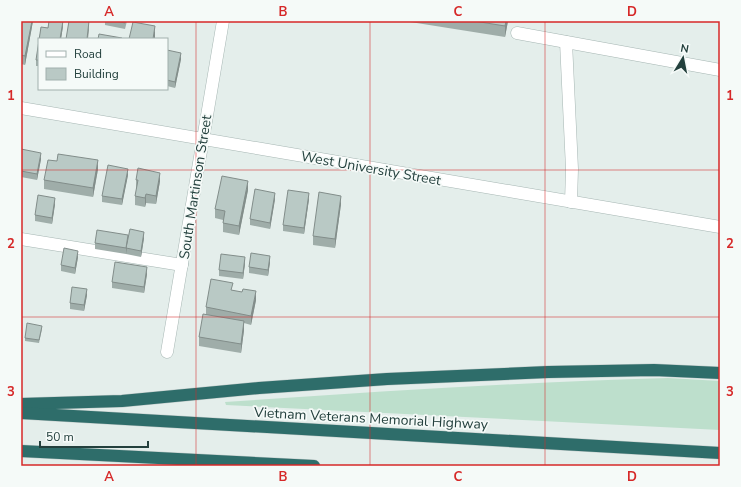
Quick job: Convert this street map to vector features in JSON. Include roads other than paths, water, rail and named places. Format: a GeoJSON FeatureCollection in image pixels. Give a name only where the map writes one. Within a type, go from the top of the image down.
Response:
{"type":"FeatureCollection","features":[{"type":"Feature","properties":{"kind":"highway"},"geometry":{"type":"LineString","coordinates":[[654,370],[720,364]]}},
{"type":"Feature","properties":{"kind":"highway"},"geometry":{"type":"LineString","coordinates":[[21,404],[122,401],[259,388],[387,379],[548,372],[654,370],[720,373]]}},
{"type":"Feature","properties":{"kind":"highway","name":"Vietnam Veterans Memorial Highway"},"geometry":{"type":"LineString","coordinates":[[21,413],[720,453]]}},
{"type":"Feature","properties":{"kind":"highway"},"geometry":{"type":"LineString","coordinates":[[21,451],[314,466]]}},
{"type":"Feature","properties":{"kind":"street","name":"South Martinson Street"},"geometry":{"type":"LineString","coordinates":[[167,352],[223,21]]}},
{"type":"Feature","properties":{"kind":"street"},"geometry":{"type":"LineString","coordinates":[[518,33],[720,70]]}},
{"type":"Feature","properties":{"kind":"street"},"geometry":{"type":"LineString","coordinates":[[566,42],[572,170],[571,202]]}},
{"type":"Feature","properties":{"kind":"street","name":"West University Street"},"geometry":{"type":"LineString","coordinates":[[21,108],[720,227]]}},
{"type":"Feature","properties":{"kind":"street"},"geometry":{"type":"LineString","coordinates":[[21,238],[182,265]]}}]}
